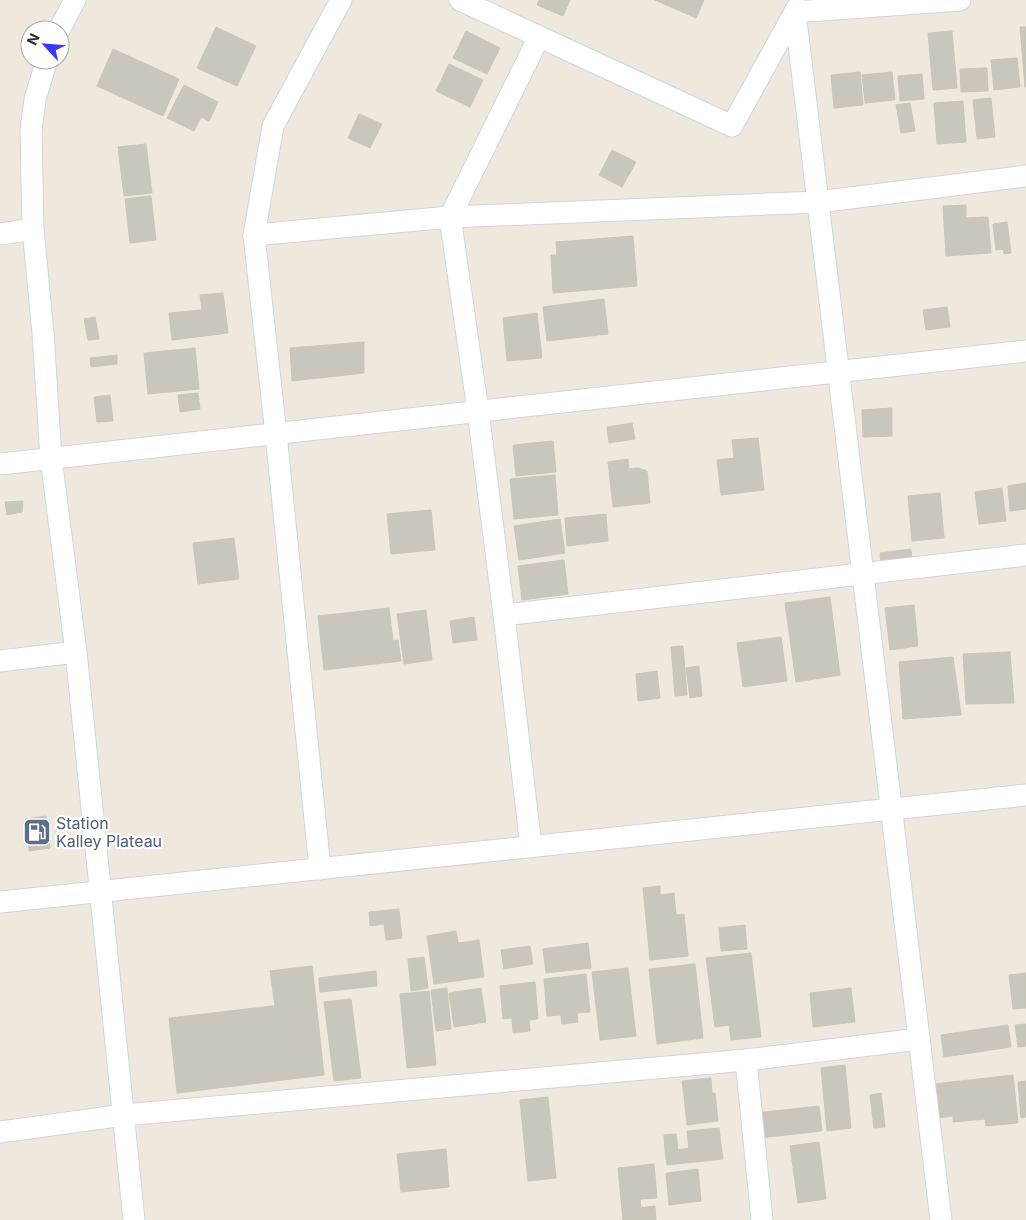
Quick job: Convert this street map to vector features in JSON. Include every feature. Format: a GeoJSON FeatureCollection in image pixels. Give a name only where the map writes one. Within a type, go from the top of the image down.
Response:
{"type":"FeatureCollection","features":[{"type":"Feature","properties":{"kind":"street"},"geometry":{"type":"LineString","coordinates":[[64,20],[75,0]]}},
{"type":"Feature","properties":{"kind":"street"},"geometry":{"type":"LineString","coordinates":[[320,869],[254,235],[273,126],[341,0]]}},
{"type":"Feature","properties":{"kind":"street"},"geometry":{"type":"LineString","coordinates":[[460,0],[732,126],[799,6]]}},
{"type":"Feature","properties":{"kind":"street"},"geometry":{"type":"LineString","coordinates":[[799,6],[960,0]]}},
{"type":"Feature","properties":{"kind":"street"},"geometry":{"type":"LineString","coordinates":[[799,6],[818,202],[941,1220]]}},
{"type":"Feature","properties":{"kind":"street"},"geometry":{"type":"LineString","coordinates":[[531,847],[478,411],[450,218],[539,37]]}},
{"type":"Feature","properties":{"kind":"street"},"geometry":{"type":"LineString","coordinates":[[43,70],[35,99],[31,131],[34,228],[51,458],[76,652],[134,1220]]}},
{"type":"Feature","properties":{"kind":"street"},"geometry":{"type":"LineString","coordinates":[[254,235],[450,218],[818,202],[1026,176]]}},
{"type":"Feature","properties":{"kind":"street"},"geometry":{"type":"LineString","coordinates":[[0,234],[34,228]]}},
{"type":"Feature","properties":{"kind":"street"},"geometry":{"type":"LineString","coordinates":[[0,464],[1026,351]]}},
{"type":"Feature","properties":{"kind":"street"},"geometry":{"type":"LineString","coordinates":[[504,614],[1026,555]]}},
{"type":"Feature","properties":{"kind":"street"},"geometry":{"type":"LineString","coordinates":[[0,661],[76,652]]}},
{"type":"Feature","properties":{"kind":"street"},"geometry":{"type":"LineString","coordinates":[[0,902],[1026,795]]}},
{"type":"Feature","properties":{"kind":"street"},"geometry":{"type":"LineString","coordinates":[[0,1132],[124,1115],[746,1060],[919,1039]]}},
{"type":"Feature","properties":{"kind":"street"},"geometry":{"type":"LineString","coordinates":[[746,1060],[762,1220]]}},
{"type":"Feature","properties":{"kind":"building"},"geometry":{"type":"Polygon","coordinates":[[[539,0],[570,0],[563,16],[537,5],[539,0]]]}},
{"type":"Feature","properties":{"kind":"building"},"geometry":{"type":"Polygon","coordinates":[[[655,0],[704,0],[696,18],[655,0]]]}},
{"type":"Feature","properties":{"kind":"building"},"geometry":{"type":"Polygon","coordinates":[[[216,27],[256,46],[237,86],[197,68],[216,27]]]}},
{"type":"Feature","properties":{"kind":"building"},"geometry":{"type":"Polygon","coordinates":[[[1020,27],[1026,27],[1026,87],[1025,87],[1020,27]]]}},
{"type":"Feature","properties":{"kind":"building"},"geometry":{"type":"Polygon","coordinates":[[[466,31],[500,48],[487,74],[453,58],[466,31]]]}},
{"type":"Feature","properties":{"kind":"building"},"geometry":{"type":"Polygon","coordinates":[[[952,31],[957,88],[933,90],[928,33],[952,31]]]}},
{"type":"Feature","properties":{"kind":"building"},"geometry":{"type":"Polygon","coordinates":[[[113,49],[179,79],[163,116],[97,86],[113,49]]]}},
{"type":"Feature","properties":{"kind":"building"},"geometry":{"type":"Polygon","coordinates":[[[1017,58],[1020,87],[994,90],[991,60],[1017,58]]]}},
{"type":"Feature","properties":{"kind":"building"},"geometry":{"type":"Polygon","coordinates":[[[449,64],[483,80],[470,107],[436,91],[449,64]]]}},
{"type":"Feature","properties":{"kind":"building"},"geometry":{"type":"Polygon","coordinates":[[[987,68],[988,91],[961,92],[960,69],[987,68]]]}},
{"type":"Feature","properties":{"kind":"building"},"geometry":{"type":"Polygon","coordinates":[[[860,72],[863,105],[834,108],[831,75],[860,72]]]}},
{"type":"Feature","properties":{"kind":"building"},"geometry":{"type":"Polygon","coordinates":[[[892,72],[895,100],[865,103],[862,75],[892,72]]]}},
{"type":"Feature","properties":{"kind":"building"},"geometry":{"type":"Polygon","coordinates":[[[922,74],[924,99],[900,101],[898,76],[922,74]]]}},
{"type":"Feature","properties":{"kind":"building"},"geometry":{"type":"Polygon","coordinates":[[[184,85],[218,102],[209,121],[201,117],[194,131],[167,118],[184,85]]]}},
{"type":"Feature","properties":{"kind":"building"},"geometry":{"type":"Polygon","coordinates":[[[991,98],[995,137],[977,139],[973,100],[991,98]]]}},
{"type":"Feature","properties":{"kind":"building"},"geometry":{"type":"Polygon","coordinates":[[[963,101],[966,142],[937,144],[934,103],[963,101]]]}},
{"type":"Feature","properties":{"kind":"building"},"geometry":{"type":"Polygon","coordinates":[[[910,103],[915,131],[901,133],[896,105],[910,103]]]}},
{"type":"Feature","properties":{"kind":"building"},"geometry":{"type":"Polygon","coordinates":[[[359,114],[382,124],[370,148],[348,138],[359,114]]]}},
{"type":"Feature","properties":{"kind":"building"},"geometry":{"type":"Polygon","coordinates":[[[146,144],[152,193],[124,196],[118,147],[146,144]]]}},
{"type":"Feature","properties":{"kind":"building"},"geometry":{"type":"Polygon","coordinates":[[[612,150],[636,162],[622,187],[599,175],[612,150]]]}},
{"type":"Feature","properties":{"kind":"building"},"geometry":{"type":"Polygon","coordinates":[[[151,196],[156,240],[130,243],[125,199],[151,196]]]}},
{"type":"Feature","properties":{"kind":"building"},"geometry":{"type":"Polygon","coordinates":[[[966,205],[966,218],[988,217],[991,253],[946,256],[943,206],[966,205]]]}},
{"type":"Feature","properties":{"kind":"building"},"geometry":{"type":"Polygon","coordinates":[[[1007,222],[1011,253],[1004,254],[1003,249],[996,250],[993,224],[1007,222]]]}},
{"type":"Feature","properties":{"kind":"building"},"geometry":{"type":"Polygon","coordinates":[[[633,236],[637,286],[553,293],[551,255],[557,255],[556,242],[633,236]]]}},
{"type":"Feature","properties":{"kind":"building"},"geometry":{"type":"Polygon","coordinates":[[[223,293],[228,333],[172,340],[169,313],[202,310],[200,295],[223,293]]]}},
{"type":"Feature","properties":{"kind":"building"},"geometry":{"type":"Polygon","coordinates":[[[604,299],[608,334],[547,341],[543,307],[604,299]]]}},
{"type":"Feature","properties":{"kind":"building"},"geometry":{"type":"Polygon","coordinates":[[[947,307],[950,327],[926,330],[923,310],[947,307]]]}},
{"type":"Feature","properties":{"kind":"building"},"geometry":{"type":"Polygon","coordinates":[[[537,313],[542,358],[507,361],[503,318],[537,313]]]}},
{"type":"Feature","properties":{"kind":"building"},"geometry":{"type":"Polygon","coordinates":[[[95,317],[99,339],[88,340],[84,319],[95,317]]]}},
{"type":"Feature","properties":{"kind":"building"},"geometry":{"type":"Polygon","coordinates":[[[364,342],[364,373],[292,381],[290,348],[364,342]]]}},
{"type":"Feature","properties":{"kind":"building"},"geometry":{"type":"Polygon","coordinates":[[[195,348],[199,389],[148,394],[144,353],[195,348]]]}},
{"type":"Feature","properties":{"kind":"building"},"geometry":{"type":"Polygon","coordinates":[[[117,355],[117,364],[91,367],[90,358],[117,355]]]}},
{"type":"Feature","properties":{"kind":"building"},"geometry":{"type":"Polygon","coordinates":[[[198,393],[200,409],[180,412],[178,395],[198,393]]]}},
{"type":"Feature","properties":{"kind":"building"},"geometry":{"type":"Polygon","coordinates":[[[110,395],[113,421],[97,422],[94,397],[110,395]]]}},
{"type":"Feature","properties":{"kind":"building"},"geometry":{"type":"Polygon","coordinates":[[[892,408],[892,436],[863,437],[862,410],[892,408]]]}},
{"type":"Feature","properties":{"kind":"building"},"geometry":{"type":"Polygon","coordinates":[[[632,423],[635,439],[609,443],[607,427],[632,423]]]}},
{"type":"Feature","properties":{"kind":"building"},"geometry":{"type":"Polygon","coordinates":[[[758,438],[764,490],[721,495],[717,460],[734,458],[732,440],[758,438]]]}},
{"type":"Feature","properties":{"kind":"building"},"geometry":{"type":"Polygon","coordinates":[[[553,441],[556,472],[516,476],[513,445],[553,441]]]}},
{"type":"Feature","properties":{"kind":"building"},"geometry":{"type":"Polygon","coordinates":[[[628,459],[629,469],[638,468],[647,471],[650,503],[613,507],[608,462],[628,459]]]}},
{"type":"Feature","properties":{"kind":"building"},"geometry":{"type":"Polygon","coordinates":[[[555,475],[558,515],[514,519],[510,479],[555,475]]]}},
{"type":"Feature","properties":{"kind":"building"},"geometry":{"type":"Polygon","coordinates":[[[1026,483],[1026,509],[1010,511],[1008,486],[1026,483]]]}},
{"type":"Feature","properties":{"kind":"building"},"geometry":{"type":"Polygon","coordinates":[[[1002,488],[1006,521],[979,524],[975,492],[1002,488]]]}},
{"type":"Feature","properties":{"kind":"building"},"geometry":{"type":"Polygon","coordinates":[[[940,493],[944,538],[912,541],[908,496],[940,493]]]}},
{"type":"Feature","properties":{"kind":"building"},"geometry":{"type":"Polygon","coordinates":[[[23,501],[22,512],[7,515],[5,502],[23,501]]]}},
{"type":"Feature","properties":{"kind":"building"},"geometry":{"type":"Polygon","coordinates":[[[431,510],[435,550],[391,554],[387,514],[431,510]]]}},
{"type":"Feature","properties":{"kind":"building"},"geometry":{"type":"Polygon","coordinates":[[[606,514],[608,541],[567,546],[565,518],[606,514]]]}},
{"type":"Feature","properties":{"kind":"building"},"geometry":{"type":"Polygon","coordinates":[[[560,519],[565,553],[519,560],[514,526],[560,519]]]}},
{"type":"Feature","properties":{"kind":"building"},"geometry":{"type":"Polygon","coordinates":[[[234,538],[239,579],[198,584],[193,543],[234,538]]]}},
{"type":"Feature","properties":{"kind":"building"},"geometry":{"type":"Polygon","coordinates":[[[911,549],[912,562],[881,566],[880,553],[911,549]]]}},
{"type":"Feature","properties":{"kind":"building"},"geometry":{"type":"Polygon","coordinates":[[[564,560],[568,594],[522,600],[518,566],[564,560]]]}},
{"type":"Feature","properties":{"kind":"building"},"geometry":{"type":"Polygon","coordinates":[[[830,597],[840,675],[796,682],[785,603],[830,597]]]}},
{"type":"Feature","properties":{"kind":"building"},"geometry":{"type":"Polygon","coordinates":[[[914,605],[918,646],[890,650],[885,608],[914,605]]]}},
{"type":"Feature","properties":{"kind":"building"},"geometry":{"type":"Polygon","coordinates":[[[389,608],[393,641],[398,640],[401,661],[324,670],[318,616],[389,608]]]}},
{"type":"Feature","properties":{"kind":"building"},"geometry":{"type":"Polygon","coordinates":[[[426,610],[432,660],[404,664],[397,614],[426,610]]]}},
{"type":"Feature","properties":{"kind":"building"},"geometry":{"type":"Polygon","coordinates":[[[474,617],[477,640],[453,643],[450,621],[474,617]]]}},
{"type":"Feature","properties":{"kind":"building"},"geometry":{"type":"Polygon","coordinates":[[[781,637],[787,681],[743,687],[737,643],[781,637]]]}},
{"type":"Feature","properties":{"kind":"building"},"geometry":{"type":"Polygon","coordinates":[[[683,646],[687,695],[675,696],[671,647],[683,646]]]}},
{"type":"Feature","properties":{"kind":"building"},"geometry":{"type":"Polygon","coordinates":[[[1010,652],[1014,703],[966,704],[963,654],[1010,652]]]}},
{"type":"Feature","properties":{"kind":"building"},"geometry":{"type":"Polygon","coordinates":[[[953,657],[961,715],[903,719],[899,662],[953,657]]]}},
{"type":"Feature","properties":{"kind":"building"},"geometry":{"type":"Polygon","coordinates":[[[699,666],[702,696],[690,698],[686,668],[699,666]]]}},
{"type":"Feature","properties":{"kind":"building"},"geometry":{"type":"Polygon","coordinates":[[[657,671],[660,698],[638,701],[636,674],[657,671]]]}},
{"type":"Feature","properties":{"kind":"building"},"geometry":{"type":"Polygon","coordinates":[[[46,816],[50,848],[29,851],[26,819],[46,816]]]}},
{"type":"Feature","properties":{"kind":"building"},"geometry":{"type":"Polygon","coordinates":[[[660,886],[660,895],[674,893],[676,915],[684,914],[688,956],[650,960],[643,888],[660,886]]]}},
{"type":"Feature","properties":{"kind":"building"},"geometry":{"type":"Polygon","coordinates":[[[399,909],[402,938],[386,940],[384,924],[370,926],[369,912],[399,909]]]}},
{"type":"Feature","properties":{"kind":"building"},"geometry":{"type":"Polygon","coordinates":[[[745,925],[747,949],[721,951],[719,928],[745,925]]]}},
{"type":"Feature","properties":{"kind":"building"},"geometry":{"type":"Polygon","coordinates":[[[456,931],[458,943],[479,940],[484,977],[434,984],[427,936],[456,931]]]}},
{"type":"Feature","properties":{"kind":"building"},"geometry":{"type":"Polygon","coordinates":[[[588,943],[591,968],[546,973],[543,949],[588,943]]]}},
{"type":"Feature","properties":{"kind":"building"},"geometry":{"type":"Polygon","coordinates":[[[530,946],[533,964],[504,969],[501,950],[530,946]]]}},
{"type":"Feature","properties":{"kind":"building"},"geometry":{"type":"Polygon","coordinates":[[[751,953],[761,1037],[731,1040],[729,1025],[715,1027],[706,958],[751,953]]]}},
{"type":"Feature","properties":{"kind":"building"},"geometry":{"type":"Polygon","coordinates":[[[424,957],[428,988],[411,991],[408,959],[424,957]]]}},
{"type":"Feature","properties":{"kind":"building"},"geometry":{"type":"Polygon","coordinates":[[[695,964],[703,1038],[657,1044],[649,969],[695,964]]]}},
{"type":"Feature","properties":{"kind":"building"},"geometry":{"type":"Polygon","coordinates":[[[312,966],[316,1001],[275,1006],[270,971],[312,966]]]}},
{"type":"Feature","properties":{"kind":"building"},"geometry":{"type":"Polygon","coordinates":[[[628,968],[636,1036],[600,1040],[592,972],[628,968]]]}},
{"type":"Feature","properties":{"kind":"building"},"geometry":{"type":"Polygon","coordinates":[[[376,971],[377,986],[320,992],[319,978],[376,971]]]}},
{"type":"Feature","properties":{"kind":"building"},"geometry":{"type":"Polygon","coordinates":[[[1026,973],[1026,1008],[1013,1009],[1009,975],[1026,973]]]}},
{"type":"Feature","properties":{"kind":"building"},"geometry":{"type":"Polygon","coordinates":[[[586,974],[590,1012],[577,1013],[578,1022],[562,1024],[561,1015],[547,1016],[544,979],[586,974]]]}},
{"type":"Feature","properties":{"kind":"building"},"geometry":{"type":"Polygon","coordinates":[[[535,982],[538,1019],[529,1020],[530,1031],[513,1033],[512,1018],[503,1019],[500,986],[535,982]]]}},
{"type":"Feature","properties":{"kind":"building"},"geometry":{"type":"Polygon","coordinates":[[[447,988],[451,1029],[436,1031],[431,990],[447,988]]]}},
{"type":"Feature","properties":{"kind":"building"},"geometry":{"type":"Polygon","coordinates":[[[481,988],[486,1022],[454,1027],[449,993],[481,988]]]}},
{"type":"Feature","properties":{"kind":"building"},"geometry":{"type":"Polygon","coordinates":[[[851,988],[855,1022],[813,1027],[810,993],[851,988]]]}},
{"type":"Feature","properties":{"kind":"building"},"geometry":{"type":"Polygon","coordinates":[[[429,991],[436,1065],[407,1068],[400,994],[429,991]]]}},
{"type":"Feature","properties":{"kind":"building"},"geometry":{"type":"Polygon","coordinates":[[[351,999],[361,1078],[334,1081],[324,1002],[351,999]]]}},
{"type":"Feature","properties":{"kind":"building"},"geometry":{"type":"Polygon","coordinates":[[[316,1001],[324,1075],[177,1093],[169,1018],[316,1001]]]}},
{"type":"Feature","properties":{"kind":"building"},"geometry":{"type":"Polygon","coordinates":[[[1026,1024],[1026,1046],[1018,1047],[1015,1025],[1026,1024]]]}},
{"type":"Feature","properties":{"kind":"building"},"geometry":{"type":"Polygon","coordinates":[[[1008,1025],[1011,1047],[944,1057],[941,1035],[1008,1025]]]}},
{"type":"Feature","properties":{"kind":"building"},"geometry":{"type":"Polygon","coordinates":[[[845,1065],[851,1128],[827,1131],[821,1068],[845,1065]]]}},
{"type":"Feature","properties":{"kind":"building"},"geometry":{"type":"Polygon","coordinates":[[[1013,1075],[1018,1123],[986,1126],[985,1119],[953,1122],[953,1116],[937,1118],[934,1084],[1013,1075]]]}},
{"type":"Feature","properties":{"kind":"building"},"geometry":{"type":"Polygon","coordinates":[[[711,1078],[712,1093],[684,1096],[682,1081],[711,1078]]]}},
{"type":"Feature","properties":{"kind":"building"},"geometry":{"type":"Polygon","coordinates":[[[1026,1081],[1026,1117],[1021,1118],[1018,1082],[1026,1081]]]}},
{"type":"Feature","properties":{"kind":"building"},"geometry":{"type":"Polygon","coordinates":[[[715,1093],[718,1121],[687,1125],[684,1096],[715,1093]]]}},
{"type":"Feature","properties":{"kind":"building"},"geometry":{"type":"Polygon","coordinates":[[[881,1093],[885,1127],[874,1128],[870,1095],[881,1093]]]}},
{"type":"Feature","properties":{"kind":"building"},"geometry":{"type":"Polygon","coordinates":[[[548,1097],[556,1178],[528,1181],[520,1100],[548,1097]]]}},
{"type":"Feature","properties":{"kind":"building"},"geometry":{"type":"Polygon","coordinates":[[[819,1106],[822,1131],[759,1138],[756,1113],[819,1106]]]}},
{"type":"Feature","properties":{"kind":"building"},"geometry":{"type":"Polygon","coordinates":[[[719,1128],[721,1145],[689,1149],[687,1131],[719,1128]]]}},
{"type":"Feature","properties":{"kind":"building"},"geometry":{"type":"Polygon","coordinates":[[[676,1134],[678,1150],[665,1151],[664,1135],[676,1134]]]}},
{"type":"Feature","properties":{"kind":"building"},"geometry":{"type":"Polygon","coordinates":[[[819,1142],[826,1199],[798,1203],[790,1146],[819,1142]]]}},
{"type":"Feature","properties":{"kind":"building"},"geometry":{"type":"Polygon","coordinates":[[[721,1145],[723,1159],[667,1165],[665,1151],[721,1145]]]}},
{"type":"Feature","properties":{"kind":"building"},"geometry":{"type":"Polygon","coordinates":[[[446,1149],[449,1187],[401,1192],[397,1154],[446,1149]]]}},
{"type":"Feature","properties":{"kind":"building"},"geometry":{"type":"Polygon","coordinates":[[[654,1164],[657,1198],[640,1199],[641,1208],[622,1210],[618,1168],[654,1164]]]}},
{"type":"Feature","properties":{"kind":"building"},"geometry":{"type":"Polygon","coordinates":[[[698,1169],[701,1201],[669,1205],[666,1173],[698,1169]]]}},
{"type":"Feature","properties":{"kind":"building"},"geometry":{"type":"Polygon","coordinates":[[[655,1206],[656,1220],[623,1220],[622,1210],[655,1206]]]}},
{"type":"Feature","properties":{"kind":"place","name":"Station Kalley Plateau"},"geometry":{"type":"Point","coordinates":[37,832]}}]}
